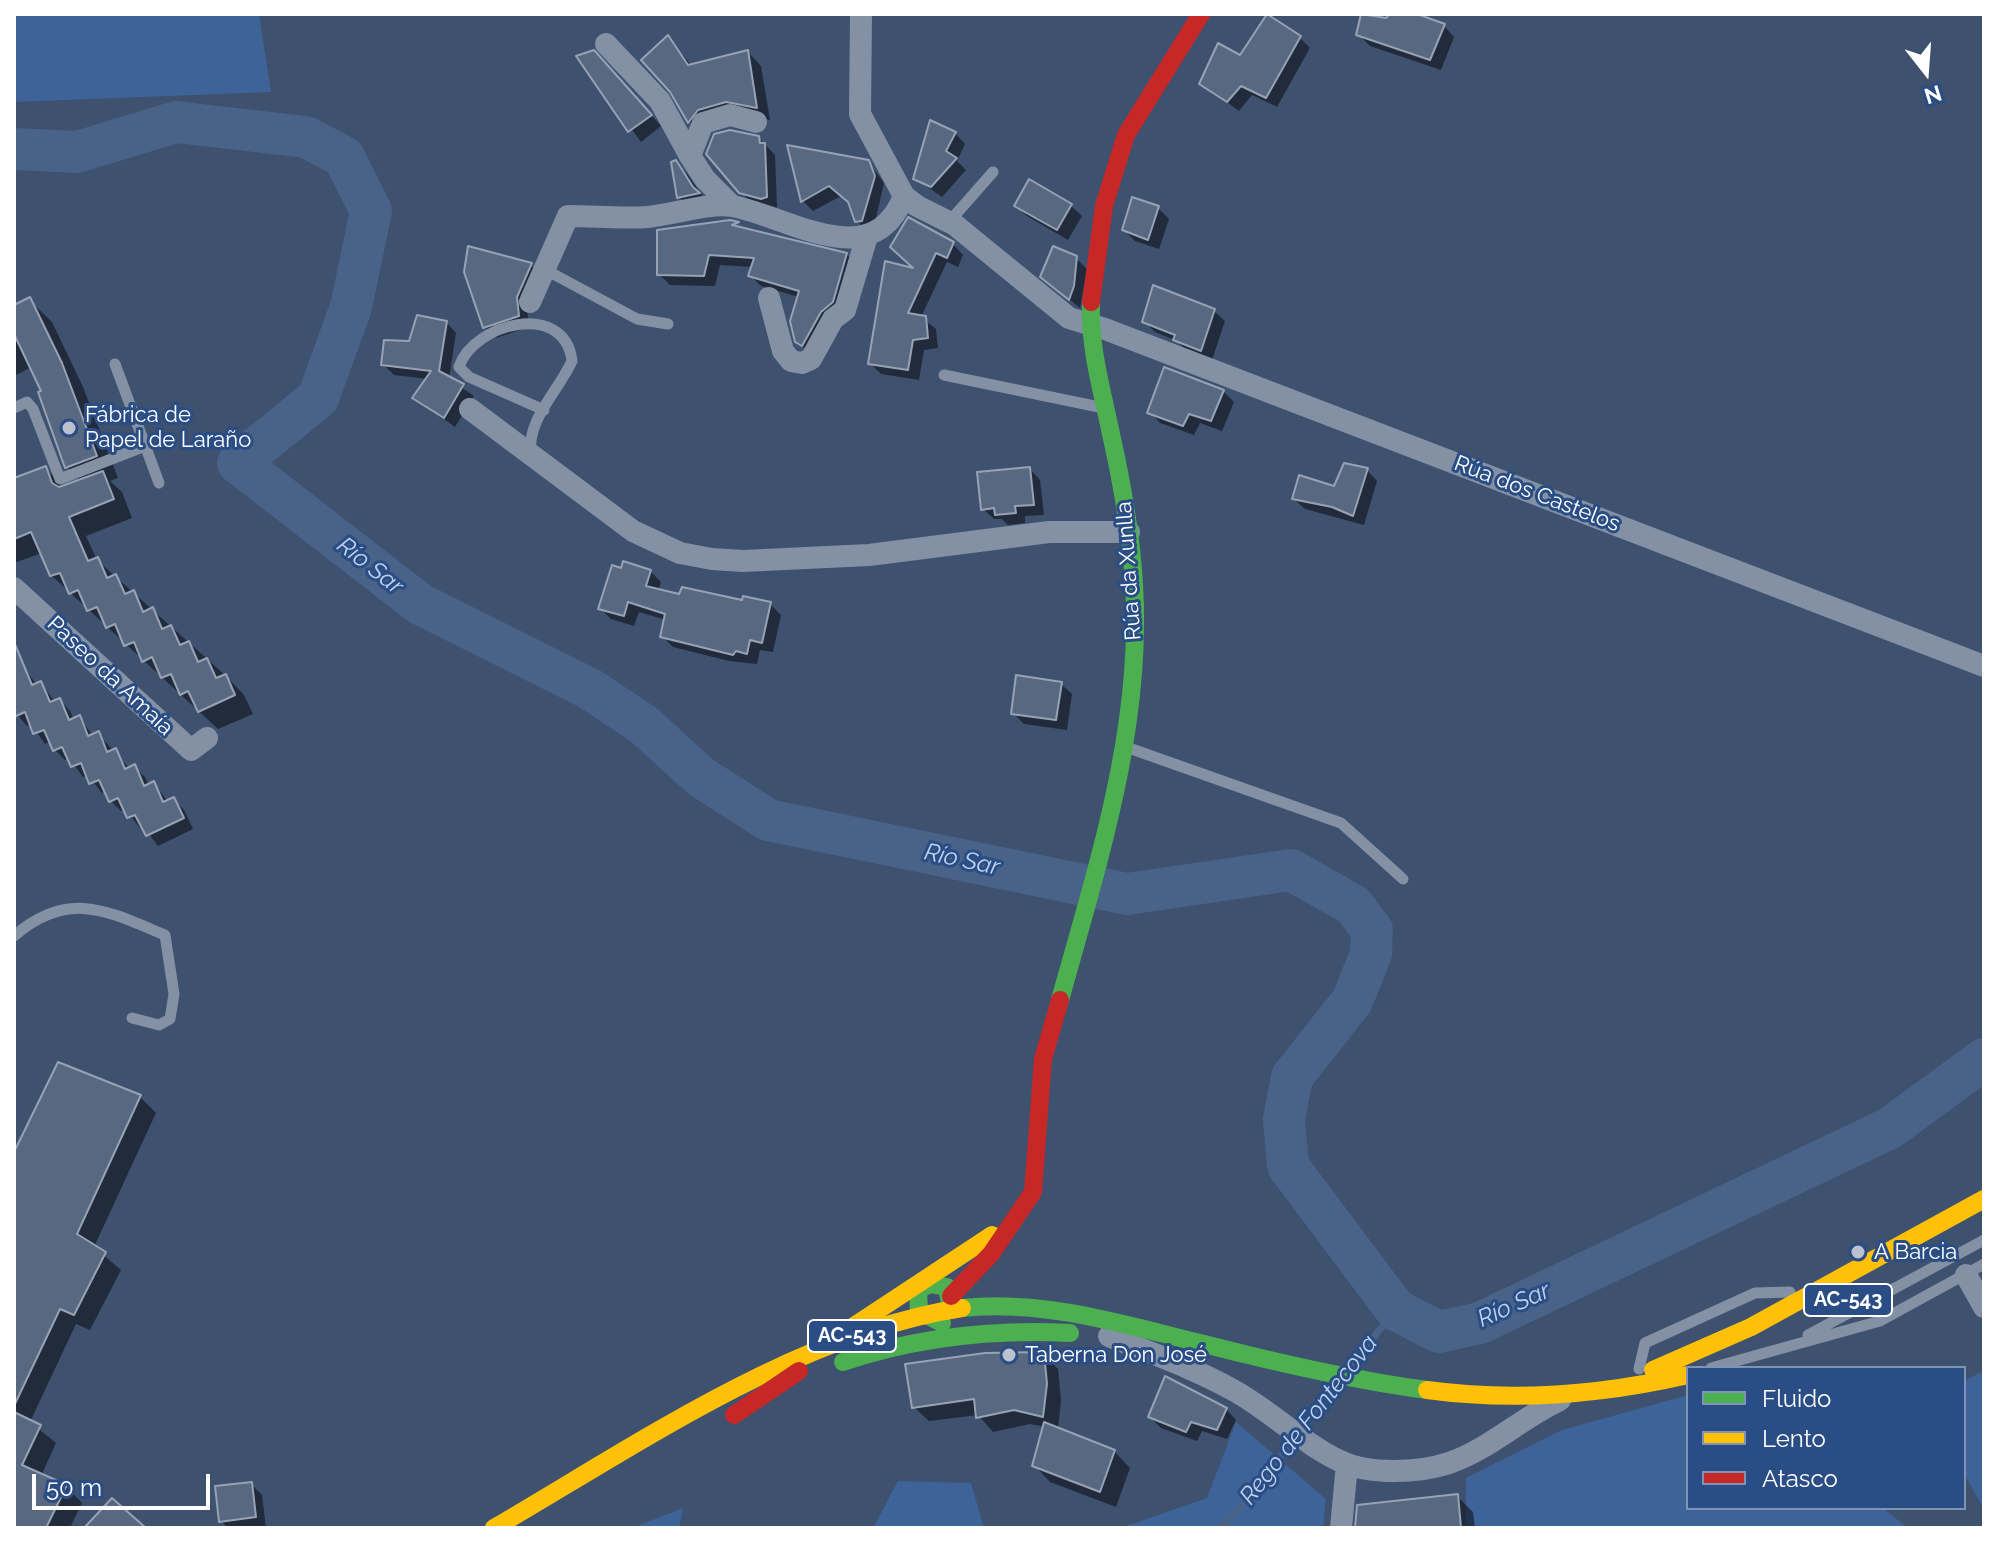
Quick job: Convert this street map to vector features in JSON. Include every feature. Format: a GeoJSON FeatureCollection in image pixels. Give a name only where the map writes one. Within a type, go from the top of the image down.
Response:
{"type":"FeatureCollection","features":[{"type":"Feature","properties":{"kind":"main road","name":"Rúa da Xunlla"},"geometry":{"type":"LineString","coordinates":[[947,1295],[1029,1201],[1035,1181],[1042,1068],[1126,747],[1135,661],[1129,532],[1090,324],[1096,243],[1118,155],[1138,111],[1201,14]]}},
{"type":"Feature","properties":{"kind":"main road","name":"AC-543"},"geometry":{"type":"LineString","coordinates":[[1568,1396],[1637,1375],[1751,1327],[1984,1199]]}},
{"type":"Feature","properties":{"kind":"main road","name":"Rúa da Xunlla"},"geometry":{"type":"LineString","coordinates":[[884,1306],[947,1295],[991,1254],[1010,1223]]}},
{"type":"Feature","properties":{"kind":"main road","name":"AC-543"},"geometry":{"type":"LineString","coordinates":[[1715,1366],[1787,1334],[1984,1226]]}},
{"type":"Feature","properties":{"kind":"main road"},"geometry":{"type":"LineString","coordinates":[[991,1254],[993,1283],[1016,1301]]}},
{"type":"Feature","properties":{"kind":"main road","name":"Rúa da Xunlla"},"geometry":{"type":"LineString","coordinates":[[819,1349],[884,1306],[918,1290],[947,1295]]}},
{"type":"Feature","properties":{"kind":"main road"},"geometry":{"type":"LineString","coordinates":[[918,1290],[916,1300],[922,1314]]}},
{"type":"Feature","properties":{"kind":"main road","name":"AC-543"},"geometry":{"type":"LineString","coordinates":[[947,1295],[902,1331],[822,1358],[727,1419],[821,1371],[888,1348],[960,1333],[1084,1334],[1249,1356]]}},
{"type":"Feature","properties":{"kind":"main road","name":"AC-543"},"geometry":{"type":"LineString","coordinates":[[494,1528],[741,1387],[819,1349],[877,1326],[922,1314],[947,1295],[1054,1311],[1406,1388],[1503,1398],[1568,1396],[1623,1390],[1686,1375]]}},
{"type":"Feature","properties":{"kind":"main road"},"geometry":{"type":"LineString","coordinates":[[947,1295],[1016,1301],[1054,1311]]}},
{"type":"Feature","properties":{"kind":"main road"},"geometry":{"type":"LineString","coordinates":[[947,1295],[1016,1321],[1084,1334]]}},
{"type":"Feature","properties":{"kind":"street"},"geometry":{"type":"LineString","coordinates":[[861,14],[860,114],[904,196],[949,222],[1069,318],[1090,324]]}},
{"type":"Feature","properties":{"kind":"street"},"geometry":{"type":"LineString","coordinates":[[606,44],[660,101],[705,179],[731,205],[780,224],[852,238],[867,236],[898,211],[904,196]]}},
{"type":"Feature","properties":{"kind":"street"},"geometry":{"type":"LineString","coordinates":[[690,156],[703,123],[730,115],[756,122]]}},
{"type":"Feature","properties":{"kind":"street"},"geometry":{"type":"LineString","coordinates":[[530,302],[568,216],[646,217],[731,205]]}},
{"type":"Feature","properties":{"kind":"street"},"geometry":{"type":"LineString","coordinates":[[769,298],[783,351],[791,361],[802,363],[811,359],[833,319],[845,310],[867,236]]}},
{"type":"Feature","properties":{"kind":"street","name":"Rúa dos Castelos"},"geometry":{"type":"LineString","coordinates":[[1090,324],[1984,666]]}},
{"type":"Feature","properties":{"kind":"street"},"geometry":{"type":"LineString","coordinates":[[470,409],[633,531],[680,553],[712,559],[743,561],[869,555],[1049,532],[1129,532]]}},
{"type":"Feature","properties":{"kind":"street","name":"Paseo da Amaía"},"geometry":{"type":"LineString","coordinates":[[14,588],[191,750],[207,738]]}},
{"type":"Feature","properties":{"kind":"street"},"geometry":{"type":"LineString","coordinates":[[1975,1270],[1984,1307]]}},
{"type":"Feature","properties":{"kind":"street"},"geometry":{"type":"LineString","coordinates":[[1109,1336],[1210,1378],[1256,1402],[1322,1450],[1347,1464],[1409,1469],[1450,1462],[1481,1450],[1568,1396]]}},
{"type":"Feature","properties":{"kind":"street"},"geometry":{"type":"LineString","coordinates":[[1341,1528],[1347,1464]]}},
{"type":"Feature","properties":{"kind":"lane"},"geometry":{"type":"LineString","coordinates":[[949,222],[993,172]]}},
{"type":"Feature","properties":{"kind":"lane"},"geometry":{"type":"LineString","coordinates":[[543,269],[637,319],[668,324]]}},
{"type":"Feature","properties":{"kind":"lane"},"geometry":{"type":"LineString","coordinates":[[531,455],[529,441],[533,425],[544,410],[572,361],[568,347],[557,333],[541,324],[524,323],[482,338],[462,356],[459,367],[469,377],[544,410]]}},
{"type":"Feature","properties":{"kind":"lane"},"geometry":{"type":"LineString","coordinates":[[115,364],[159,483]]}},
{"type":"Feature","properties":{"kind":"lane"},"geometry":{"type":"LineString","coordinates":[[944,375],[1105,408]]}},
{"type":"Feature","properties":{"kind":"lane"},"geometry":{"type":"LineString","coordinates":[[14,408],[27,402],[33,409],[60,479],[145,446]]}},
{"type":"Feature","properties":{"kind":"lane"},"geometry":{"type":"LineString","coordinates":[[1126,747],[1341,823],[1403,879]]}},
{"type":"Feature","properties":{"kind":"lane"},"geometry":{"type":"LineString","coordinates":[[14,936],[28,924],[58,910],[88,906],[165,935],[174,994],[170,1019],[159,1025],[132,1018]]}},
{"type":"Feature","properties":{"kind":"lane"},"geometry":{"type":"LineString","coordinates":[[1860,1267],[1928,1218],[1984,1186]]}},
{"type":"Feature","properties":{"kind":"lane"},"geometry":{"type":"LineString","coordinates":[[1751,1327],[1899,1258],[1984,1213]]}},
{"type":"Feature","properties":{"kind":"lane"},"geometry":{"type":"LineString","coordinates":[[1790,1345],[1984,1240]]}},
{"type":"Feature","properties":{"kind":"lane"},"geometry":{"type":"LineString","coordinates":[[1717,1366],[1880,1321],[1975,1270]]}},
{"type":"Feature","properties":{"kind":"lane"},"geometry":{"type":"LineString","coordinates":[[1637,1375],[1645,1343],[1755,1293],[1822,1288]]}},
{"type":"Feature","properties":{"kind":"shaded area"},"geometry":{"type":"Polygon","coordinates":[[[14,14],[259,14],[271,92],[14,102],[14,14]]]}},
{"type":"Feature","properties":{"kind":"shaded area"},"geometry":{"type":"Polygon","coordinates":[[[1981,1372],[1984,1377],[1984,1509],[1966,1478],[1966,1380],[1981,1372]]]}},
{"type":"Feature","properties":{"kind":"shaded area"},"geometry":{"type":"Polygon","coordinates":[[[1686,1396],[1686,1510],[1886,1510],[1908,1528],[1466,1528],[1466,1478],[1562,1430],[1686,1396]]]}},
{"type":"Feature","properties":{"kind":"shaded area"},"geometry":{"type":"Polygon","coordinates":[[[1236,1422],[1326,1499],[1323,1528],[1121,1528],[1207,1498],[1236,1422]]]}},
{"type":"Feature","properties":{"kind":"shaded area"},"geometry":{"type":"Polygon","coordinates":[[[898,1481],[971,1483],[984,1528],[873,1528],[898,1481]]]}},
{"type":"Feature","properties":{"kind":"shaded area"},"geometry":{"type":"Polygon","coordinates":[[[683,1508],[679,1528],[632,1528],[683,1508]]]}},
{"type":"Feature","properties":{"kind":"building"},"geometry":{"type":"Polygon","coordinates":[[[1267,14],[1301,36],[1266,98],[1241,86],[1227,102],[1199,84],[1218,43],[1240,55],[1267,14]]]}},
{"type":"Feature","properties":{"kind":"building"},"geometry":{"type":"Polygon","coordinates":[[[1361,14],[1386,18],[1390,14],[1417,14],[1445,24],[1430,60],[1356,35],[1361,14]]]}},
{"type":"Feature","properties":{"kind":"building"},"geometry":{"type":"Polygon","coordinates":[[[668,35],[688,65],[748,50],[757,108],[726,102],[698,110],[688,123],[670,92],[641,60],[668,35]]]}},
{"type":"Feature","properties":{"kind":"building"},"geometry":{"type":"Polygon","coordinates":[[[594,50],[652,115],[628,132],[576,56],[594,50]]]}},
{"type":"Feature","properties":{"kind":"building"},"geometry":{"type":"Polygon","coordinates":[[[930,120],[956,132],[946,151],[957,158],[931,187],[913,179],[930,120]]]}},
{"type":"Feature","properties":{"kind":"building"},"geometry":{"type":"Polygon","coordinates":[[[730,130],[759,136],[760,143],[765,143],[767,197],[761,199],[739,193],[706,154],[714,134],[730,130]]]}},
{"type":"Feature","properties":{"kind":"building"},"geometry":{"type":"Polygon","coordinates":[[[787,145],[869,160],[875,176],[862,221],[855,222],[848,202],[829,186],[801,202],[787,145]]]}},
{"type":"Feature","properties":{"kind":"building"},"geometry":{"type":"Polygon","coordinates":[[[676,160],[700,193],[677,198],[671,162],[676,160]]]}},
{"type":"Feature","properties":{"kind":"building"},"geometry":{"type":"Polygon","coordinates":[[[1029,179],[1072,204],[1057,230],[1014,206],[1029,179]]]}},
{"type":"Feature","properties":{"kind":"building"},"geometry":{"type":"Polygon","coordinates":[[[1132,197],[1159,206],[1148,240],[1122,230],[1132,197]]]}},
{"type":"Feature","properties":{"kind":"building"},"geometry":{"type":"Polygon","coordinates":[[[908,217],[954,242],[947,258],[936,253],[908,313],[926,316],[928,338],[913,340],[908,370],[868,364],[885,261],[913,268],[890,247],[908,217]]]}},
{"type":"Feature","properties":{"kind":"building"},"geometry":{"type":"Polygon","coordinates":[[[730,220],[739,222],[732,225],[847,253],[833,302],[821,312],[802,346],[795,342],[790,321],[799,291],[748,276],[754,258],[709,255],[704,276],[657,275],[657,230],[730,220]]]}},
{"type":"Feature","properties":{"kind":"building"},"geometry":{"type":"Polygon","coordinates":[[[468,246],[532,263],[517,297],[519,316],[483,328],[464,272],[468,246]]]}},
{"type":"Feature","properties":{"kind":"building"},"geometry":{"type":"Polygon","coordinates":[[[1053,246],[1077,256],[1074,286],[1069,300],[1040,277],[1053,246]]]}},
{"type":"Feature","properties":{"kind":"building"},"geometry":{"type":"Polygon","coordinates":[[[1153,285],[1215,309],[1201,351],[1173,340],[1175,335],[1142,322],[1153,285]]]}},
{"type":"Feature","properties":{"kind":"building"},"geometry":{"type":"Polygon","coordinates":[[[30,297],[62,363],[97,456],[65,468],[38,392],[41,391],[14,334],[14,305],[30,297]]]}},
{"type":"Feature","properties":{"kind":"building"},"geometry":{"type":"Polygon","coordinates":[[[417,315],[447,321],[439,371],[464,384],[444,418],[412,398],[431,371],[381,365],[384,340],[409,341],[417,315]]]}},
{"type":"Feature","properties":{"kind":"building"},"geometry":{"type":"Polygon","coordinates":[[[1164,367],[1224,390],[1211,421],[1189,414],[1183,426],[1147,413],[1164,367]]]}},
{"type":"Feature","properties":{"kind":"building"},"geometry":{"type":"Polygon","coordinates":[[[1344,463],[1368,468],[1353,516],[1332,507],[1292,499],[1299,475],[1334,486],[1344,463]]]}},
{"type":"Feature","properties":{"kind":"building"},"geometry":{"type":"Polygon","coordinates":[[[46,466],[52,483],[59,487],[103,471],[114,499],[69,517],[88,561],[98,557],[107,578],[116,574],[125,594],[134,590],[143,612],[153,607],[162,629],[171,625],[180,645],[189,641],[198,662],[207,658],[216,678],[226,674],[235,695],[198,712],[188,691],[180,695],[171,674],[161,678],[152,657],[142,662],[134,642],[124,646],[115,624],[106,628],[97,607],[87,611],[78,590],[69,594],[60,573],[50,576],[31,532],[14,539],[14,478],[46,466]]]}},
{"type":"Feature","properties":{"kind":"building"},"geometry":{"type":"Polygon","coordinates":[[[1030,467],[1034,505],[1015,506],[1016,513],[995,515],[994,508],[981,510],[977,472],[1030,467]]]}},
{"type":"Feature","properties":{"kind":"building"},"geometry":{"type":"Polygon","coordinates":[[[623,561],[651,570],[646,586],[679,594],[682,587],[742,600],[743,596],[771,602],[762,643],[750,640],[747,654],[736,651],[733,655],[660,637],[665,614],[628,602],[624,616],[598,609],[612,565],[621,568],[623,561]]]}},
{"type":"Feature","properties":{"kind":"building"},"geometry":{"type":"Polygon","coordinates":[[[14,642],[32,685],[41,681],[50,702],[60,698],[69,720],[80,715],[88,736],[99,731],[107,752],[116,748],[125,769],[135,764],[144,786],[154,781],[163,802],[174,797],[184,818],[146,836],[135,815],[127,818],[118,798],[109,802],[99,780],[89,784],[81,763],[71,767],[62,747],[53,751],[44,730],[33,734],[25,712],[14,717],[14,642]]]}},
{"type":"Feature","properties":{"kind":"building"},"geometry":{"type":"Polygon","coordinates":[[[1016,675],[1062,682],[1056,720],[1011,714],[1016,675]]]}},
{"type":"Feature","properties":{"kind":"building"},"geometry":{"type":"Polygon","coordinates":[[[58,1062],[141,1095],[77,1234],[106,1252],[74,1315],[60,1309],[14,1406],[14,1152],[58,1062]]]}},
{"type":"Feature","properties":{"kind":"building"},"geometry":{"type":"Polygon","coordinates":[[[1044,1352],[1047,1384],[1043,1417],[1014,1410],[976,1418],[974,1399],[912,1408],[905,1364],[985,1353],[1044,1352]]]}},
{"type":"Feature","properties":{"kind":"building"},"geometry":{"type":"Polygon","coordinates":[[[1165,1376],[1227,1408],[1217,1430],[1191,1422],[1186,1432],[1148,1417],[1165,1376]]]}},
{"type":"Feature","properties":{"kind":"building"},"geometry":{"type":"Polygon","coordinates":[[[14,1412],[41,1425],[22,1465],[67,1485],[46,1528],[14,1528],[14,1412]]]}},
{"type":"Feature","properties":{"kind":"building"},"geometry":{"type":"Polygon","coordinates":[[[1044,1422],[1115,1450],[1100,1492],[1032,1466],[1044,1422]]]}},
{"type":"Feature","properties":{"kind":"building"},"geometry":{"type":"Polygon","coordinates":[[[252,1482],[256,1517],[219,1522],[215,1486],[252,1482]]]}},
{"type":"Feature","properties":{"kind":"building"},"geometry":{"type":"Polygon","coordinates":[[[1458,1494],[1461,1528],[1355,1528],[1357,1505],[1458,1494]]]}},
{"type":"Feature","properties":{"kind":"building"},"geometry":{"type":"Polygon","coordinates":[[[112,1498],[146,1528],[84,1528],[112,1498]]]}},
{"type":"Feature","properties":{"kind":"waterway","name":"Río Sar"},"geometry":{"type":"LineString","coordinates":[[14,149],[77,152],[176,122],[306,137],[344,157],[371,211],[351,307],[318,398],[238,463],[420,604],[590,689],[644,725],[701,777],[768,820],[1127,894],[1291,870],[1353,905],[1372,930],[1371,954],[1352,1001],[1292,1077],[1284,1119],[1288,1166],[1396,1310],[1439,1332],[1480,1323],[1890,1128],[1984,1059]]}},
{"type":"Feature","properties":{"kind":"waterway","name":"Rego de Fontecova"},"geometry":{"type":"LineString","coordinates":[[1348,1368],[1396,1310]]}},
{"type":"Feature","properties":{"kind":"waterway","name":"Rego de Fontecova"},"geometry":{"type":"LineString","coordinates":[[1219,1528],[1250,1499],[1332,1386]]}},
{"type":"Feature","properties":{"kind":"traffic: fast"},"geometry":{"type":"LineString","coordinates":[[1060,1000],[1115,794],[1132,690],[1135,637],[1128,527],[1094,352],[1091,302]]}},
{"type":"Feature","properties":{"kind":"traffic: fast"},"geometry":{"type":"LineString","coordinates":[[942,1323],[919,1311],[918,1290],[930,1284],[947,1287],[951,1310]]}},
{"type":"Feature","properties":{"kind":"traffic: fast"},"geometry":{"type":"LineString","coordinates":[[962,1308],[993,1306],[1054,1310],[1259,1358],[1427,1390]]}},
{"type":"Feature","properties":{"kind":"traffic: fast"},"geometry":{"type":"LineString","coordinates":[[843,1362],[899,1346],[955,1337],[1012,1332],[1070,1333]]}},
{"type":"Feature","properties":{"kind":"traffic: slow"},"geometry":{"type":"LineString","coordinates":[[1653,1370],[1751,1327],[1984,1199]]}},
{"type":"Feature","properties":{"kind":"traffic: slow"},"geometry":{"type":"LineString","coordinates":[[848,1330],[992,1235]]}},
{"type":"Feature","properties":{"kind":"traffic: slow"},"geometry":{"type":"LineString","coordinates":[[494,1528],[661,1429],[780,1367],[840,1341],[901,1321],[962,1308]]}},
{"type":"Feature","properties":{"kind":"traffic: slow"},"geometry":{"type":"LineString","coordinates":[[1427,1390],[1526,1396],[1591,1392],[1686,1375]]}},
{"type":"Feature","properties":{"kind":"traffic: jam"},"geometry":{"type":"LineString","coordinates":[[1091,302],[1104,206],[1126,135],[1201,14]]}},
{"type":"Feature","properties":{"kind":"traffic: jam"},"geometry":{"type":"LineString","coordinates":[[951,1296],[991,1254],[1033,1192],[1043,1059],[1060,1000]]}},
{"type":"Feature","properties":{"kind":"traffic: jam"},"geometry":{"type":"LineString","coordinates":[[734,1415],[799,1371]]}},
{"type":"Feature","properties":{"kind":"place","name":"Fábrica de Papel de Laraño"},"geometry":{"type":"Point","coordinates":[69,428]}},
{"type":"Feature","properties":{"kind":"place","name":"A Barcia"},"geometry":{"type":"Point","coordinates":[1858,1252]}},
{"type":"Feature","properties":{"kind":"place","name":"Taberna Don José"},"geometry":{"type":"Point","coordinates":[1009,1355]}}]}
